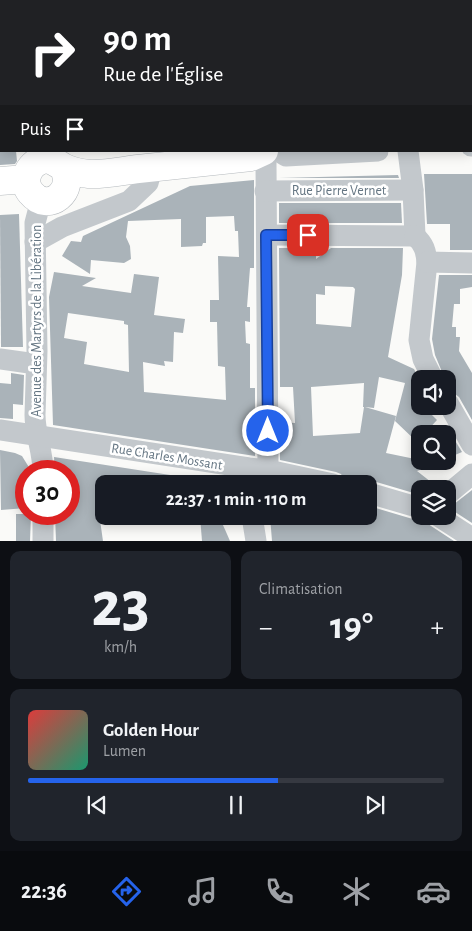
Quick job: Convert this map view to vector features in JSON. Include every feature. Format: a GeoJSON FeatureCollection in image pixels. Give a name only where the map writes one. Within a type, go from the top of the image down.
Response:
{"type":"FeatureCollection","features":[{"type":"Feature","properties":{"kind":"main road"},"geometry":{"type":"LineString","coordinates":[[46,175],[155,162],[251,157],[264,152]]}},
{"type":"Feature","properties":{"kind":"street"},"geometry":{"type":"LineString","coordinates":[[256,474],[266,235],[266,162],[264,152]]}},
{"type":"Feature","properties":{"kind":"street"},"geometry":{"type":"LineString","coordinates":[[280,152],[286,156],[360,152]]}},
{"type":"Feature","properties":{"kind":"street"},"geometry":{"type":"LineString","coordinates":[[408,152],[416,236],[422,242],[426,251],[427,262],[418,340],[423,359],[428,370]]}},
{"type":"Feature","properties":{"kind":"street"},"geometry":{"type":"LineString","coordinates":[[35,242],[62,227],[129,201],[148,183],[155,162]]}},
{"type":"Feature","properties":{"kind":"street","name":"Avenue des Martyrs de la Libération"},"geometry":{"type":"LineString","coordinates":[[42,460],[35,425],[35,223],[46,175]]}},
{"type":"Feature","properties":{"kind":"street","name":"Rue Pierre Vernet"},"geometry":{"type":"LineString","coordinates":[[265,191],[413,190]]}},
{"type":"Feature","properties":{"kind":"street"},"geometry":{"type":"LineString","coordinates":[[266,235],[416,236]]}},
{"type":"Feature","properties":{"kind":"street"},"geometry":{"type":"LineString","coordinates":[[427,262],[472,263]]}},
{"type":"Feature","properties":{"kind":"street"},"geometry":{"type":"LineString","coordinates":[[0,359],[36,364]]}},
{"type":"Feature","properties":{"kind":"street"},"geometry":{"type":"LineString","coordinates":[[455,415],[472,445]]}},
{"type":"Feature","properties":{"kind":"street","name":"Rue Charles Mossant"},"geometry":{"type":"LineString","coordinates":[[0,430],[256,474]]}},
{"type":"Feature","properties":{"kind":"street"},"geometry":{"type":"LineString","coordinates":[[456,487],[472,474]]}},
{"type":"Feature","properties":{"kind":"street"},"geometry":{"type":"LineString","coordinates":[[377,496],[411,506]]}},
{"type":"Feature","properties":{"kind":"street"},"geometry":{"type":"LineString","coordinates":[[43,525],[43,541]]}},
{"type":"Feature","properties":{"kind":"street"},"geometry":{"type":"LineString","coordinates":[[253,525],[256,541]]}},
{"type":"Feature","properties":{"kind":"street"},"geometry":{"type":"LineString","coordinates":[[452,525],[472,538]]}},
{"type":"Feature","properties":{"kind":"building"},"geometry":{"type":"Polygon","coordinates":[[[0,152],[16,152],[17,161],[15,164],[0,165],[0,152]]]}},
{"type":"Feature","properties":{"kind":"building"},"geometry":{"type":"Polygon","coordinates":[[[424,174],[472,174],[472,250],[450,250],[450,224],[427,224],[424,174]]]}},
{"type":"Feature","properties":{"kind":"building"},"geometry":{"type":"Polygon","coordinates":[[[398,175],[399,178],[279,178],[398,175]]]}},
{"type":"Feature","properties":{"kind":"building"},"geometry":{"type":"Polygon","coordinates":[[[254,180],[254,268],[250,268],[247,307],[250,307],[250,322],[245,321],[246,343],[250,344],[250,388],[255,388],[255,456],[53,425],[49,297],[54,272],[96,278],[82,286],[131,293],[134,274],[159,277],[154,315],[185,319],[183,333],[174,332],[173,362],[164,361],[165,366],[143,362],[144,392],[226,400],[225,367],[218,366],[217,322],[210,322],[210,300],[219,300],[218,256],[239,257],[238,231],[235,231],[234,216],[206,217],[206,243],[203,243],[202,246],[181,247],[181,219],[128,221],[126,237],[130,246],[131,259],[124,263],[91,260],[90,274],[62,256],[71,241],[81,242],[83,236],[190,186],[254,180]],[[68,313],[64,338],[87,342],[84,364],[129,372],[128,325],[124,324],[124,321],[68,313]]]}},
{"type":"Feature","properties":{"kind":"building"},"geometry":{"type":"Polygon","coordinates":[[[279,203],[401,203],[402,223],[279,223],[279,203]]]}},
{"type":"Feature","properties":{"kind":"building"},"geometry":{"type":"Polygon","coordinates":[[[19,214],[23,347],[1,347],[0,215],[19,214]]]}},
{"type":"Feature","properties":{"kind":"building"},"geometry":{"type":"Polygon","coordinates":[[[279,248],[316,248],[316,259],[331,248],[403,248],[402,275],[388,357],[414,370],[411,370],[411,415],[432,415],[437,420],[432,425],[411,425],[411,436],[395,421],[405,383],[379,377],[374,408],[365,407],[396,416],[386,453],[411,458],[411,470],[420,470],[417,471],[428,480],[411,480],[411,492],[377,482],[377,475],[342,475],[336,472],[280,460],[280,422],[295,423],[293,387],[280,387],[279,248]],[[325,286],[325,295],[316,294],[316,324],[351,327],[355,289],[353,287],[325,286]],[[364,383],[311,387],[313,436],[360,433],[364,383]]]}},
{"type":"Feature","properties":{"kind":"building"},"geometry":{"type":"Polygon","coordinates":[[[439,275],[472,275],[472,287],[460,289],[460,304],[454,304],[452,327],[456,327],[456,337],[460,337],[459,351],[472,373],[472,420],[456,395],[456,370],[441,370],[435,355],[432,339],[439,275]]]}},
{"type":"Feature","properties":{"kind":"building"},"geometry":{"type":"Polygon","coordinates":[[[11,373],[24,375],[23,405],[13,404],[13,419],[0,418],[0,383],[11,384],[11,373]]]}},
{"type":"Feature","properties":{"kind":"building"},"geometry":{"type":"Polygon","coordinates":[[[456,442],[462,452],[456,455],[456,442]]]}},
{"type":"Feature","properties":{"kind":"building"},"geometry":{"type":"Polygon","coordinates":[[[0,450],[15,453],[22,456],[24,460],[15,460],[15,509],[1,510],[0,450]]]}},
{"type":"Feature","properties":{"kind":"building"},"geometry":{"type":"Polygon","coordinates":[[[54,457],[73,460],[54,460],[54,457]]]}},
{"type":"Feature","properties":{"kind":"building"},"geometry":{"type":"Polygon","coordinates":[[[80,461],[170,475],[95,475],[95,525],[101,525],[103,541],[56,541],[55,525],[80,525],[80,461]]]}},
{"type":"Feature","properties":{"kind":"building"},"geometry":{"type":"Polygon","coordinates":[[[472,490],[472,523],[456,513],[456,503],[472,490]]]}},
{"type":"Feature","properties":{"kind":"building"},"geometry":{"type":"Polygon","coordinates":[[[377,508],[411,519],[411,525],[430,525],[454,541],[272,541],[271,525],[377,525],[377,508]]]}},
{"type":"Feature","properties":{"kind":"building"},"geometry":{"type":"Polygon","coordinates":[[[16,525],[31,525],[30,541],[16,541],[16,525]]]}},
{"type":"Feature","properties":{"kind":"building"},"geometry":{"type":"Polygon","coordinates":[[[201,525],[223,525],[230,541],[202,541],[201,525]]]}},
{"type":"Feature","properties":{"kind":"route"},"geometry":{"type":"LineString","coordinates":[[268,431],[266,235],[308,235]]}}]}
